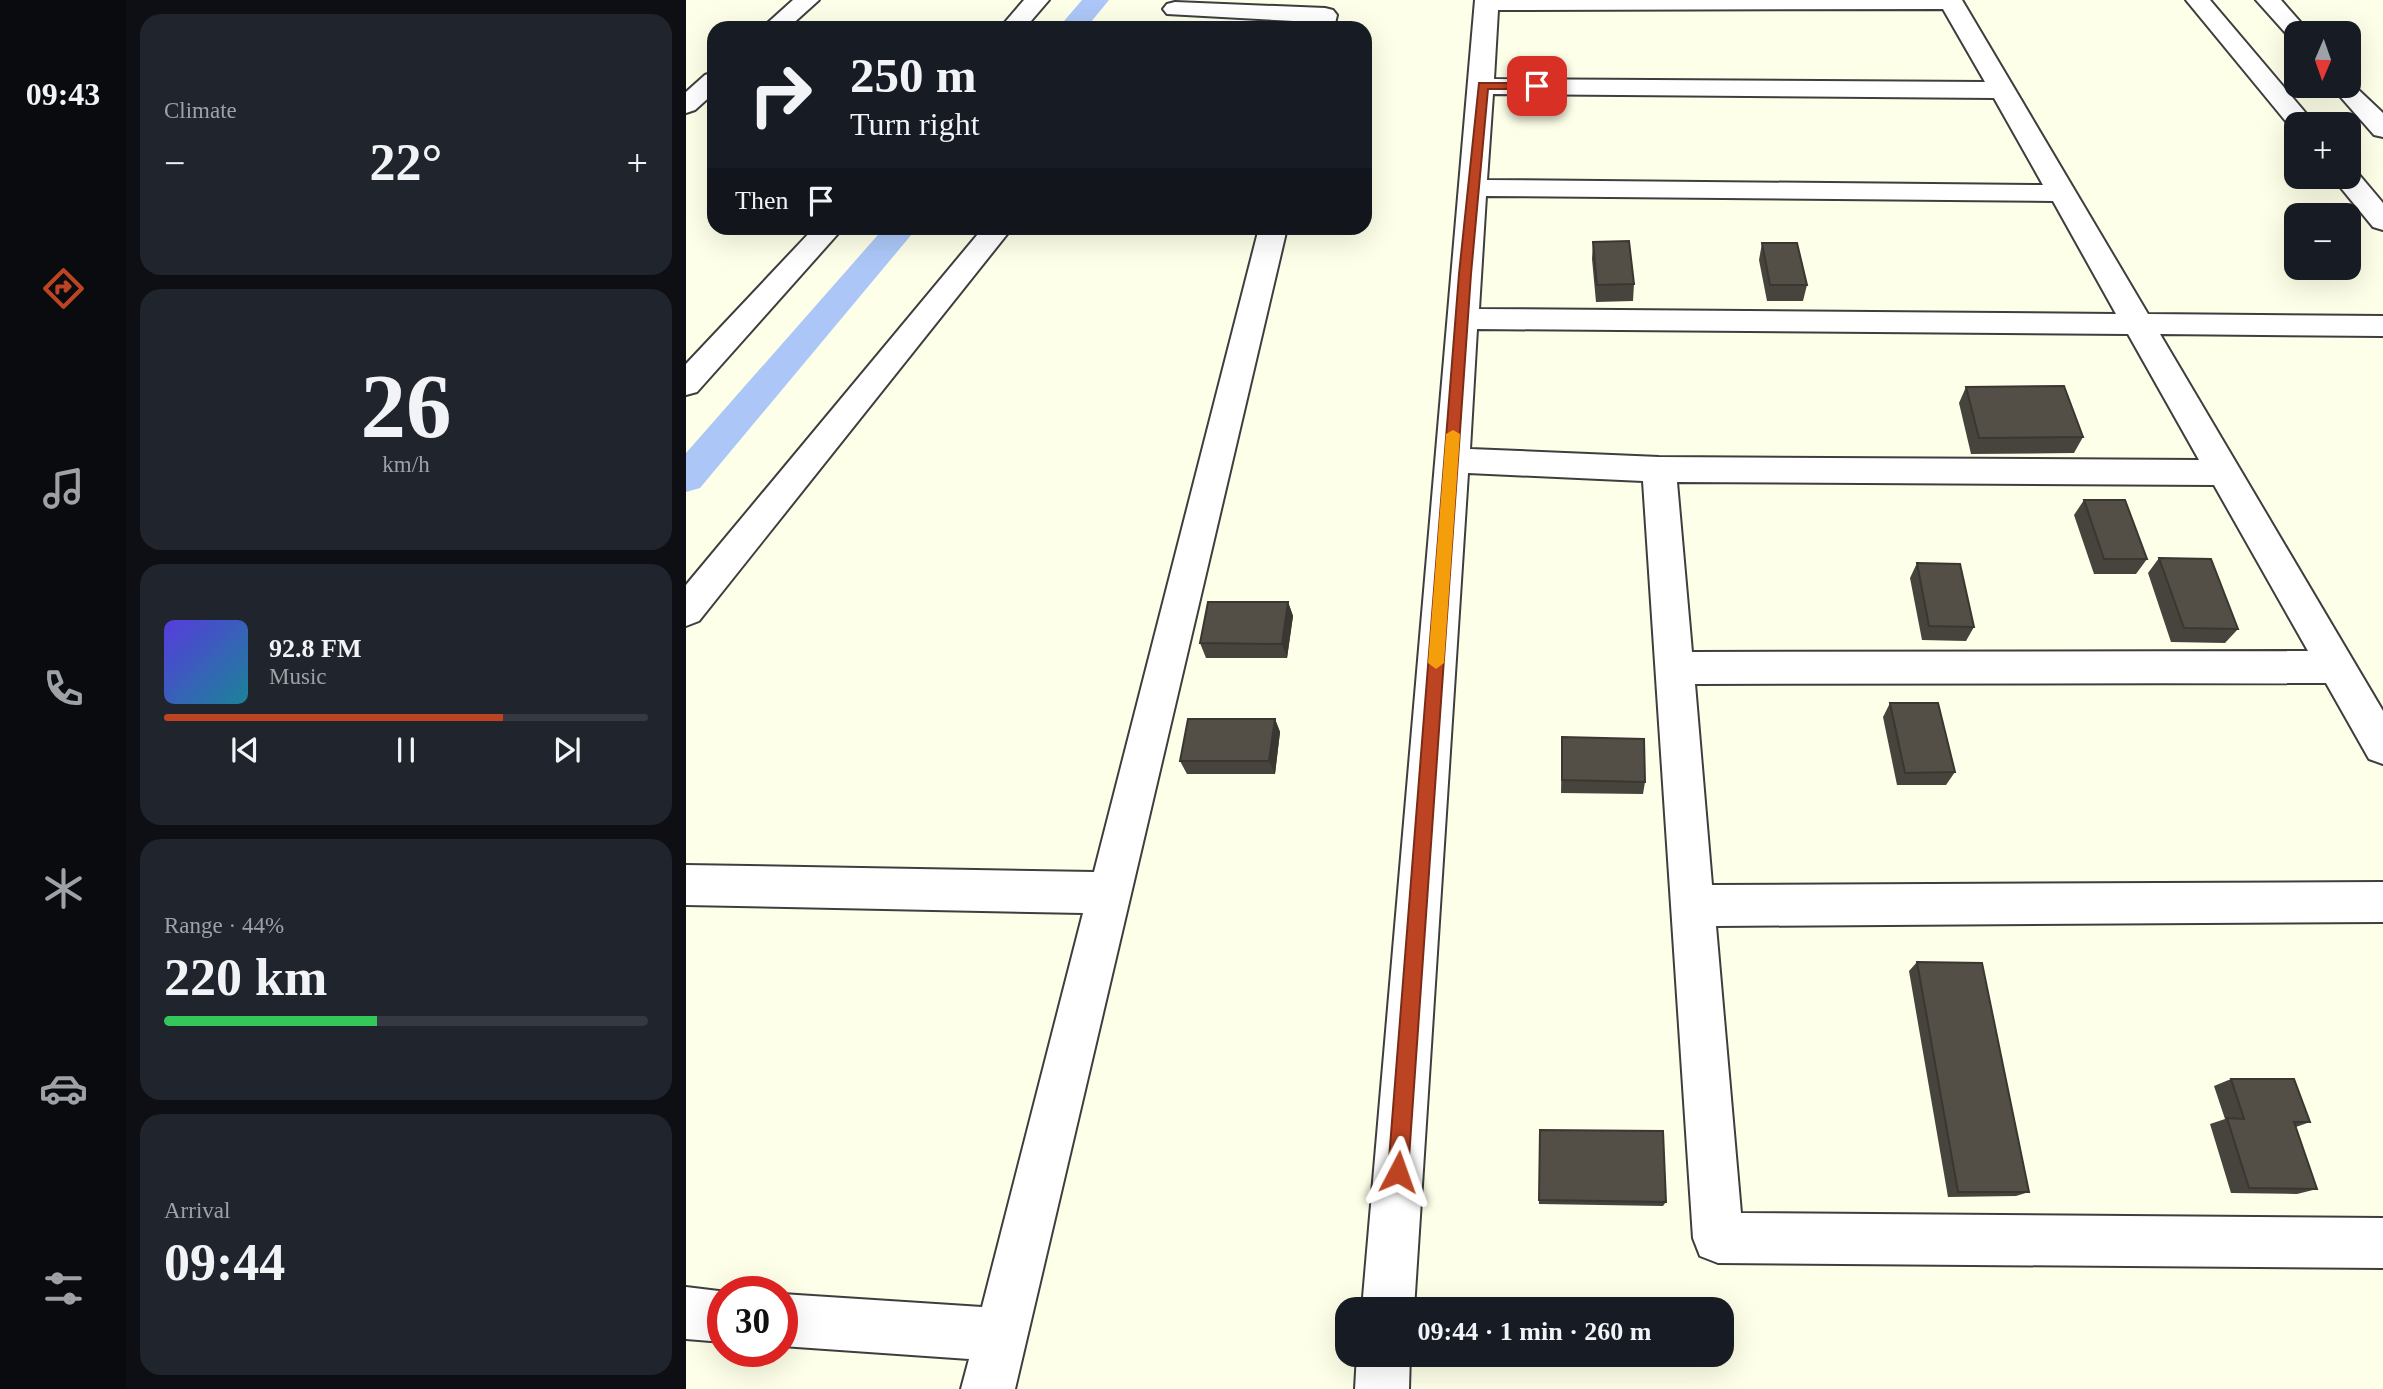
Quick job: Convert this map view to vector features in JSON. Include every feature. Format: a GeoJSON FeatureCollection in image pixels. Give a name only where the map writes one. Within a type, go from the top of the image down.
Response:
{"type":"FeatureCollection","features":[{"type":"Feature","properties":{"kind":"street"},"geometry":{"type":"LineString","coordinates":[[782,21],[807,0]]}},
{"type":"Feature","properties":{"kind":"street"},"geometry":{"type":"LineString","coordinates":[[1018,21],[1037,0]]}},
{"type":"Feature","properties":{"kind":"street"},"geometry":{"type":"LineString","coordinates":[[2197,0],[2292,112]]}},
{"type":"Feature","properties":{"kind":"street"},"geometry":{"type":"LineString","coordinates":[[2268,0],[2287,21]]}},
{"type":"Feature","properties":{"kind":"street"},"geometry":{"type":"LineString","coordinates":[[1389,1297],[1461,319],[1483,86],[1487,1],[1950,1],[2383,747]]}},
{"type":"Feature","properties":{"kind":"street"},"geometry":{"type":"LineString","coordinates":[[1165,21],[1178,5],[1325,15],[1324,21]]}},
{"type":"Feature","properties":{"kind":"street"},"geometry":{"type":"LineString","coordinates":[[686,105],[707,86]]}},
{"type":"Feature","properties":{"kind":"street"},"geometry":{"type":"LineString","coordinates":[[1483,86],[2002,90]]}},
{"type":"Feature","properties":{"kind":"street"},"geometry":{"type":"LineString","coordinates":[[2355,98],[2383,129]]}},
{"type":"Feature","properties":{"kind":"street"},"geometry":{"type":"LineString","coordinates":[[1472,188],[2063,193]]}},
{"type":"Feature","properties":{"kind":"street"},"geometry":{"type":"LineString","coordinates":[[2356,189],[2383,221]]}},
{"type":"Feature","properties":{"kind":"street"},"geometry":{"type":"LineString","coordinates":[[686,384],[823,235]]}},
{"type":"Feature","properties":{"kind":"street"},"geometry":{"type":"LineString","coordinates":[[686,611],[992,235]]}},
{"type":"Feature","properties":{"kind":"street"},"geometry":{"type":"LineString","coordinates":[[988,1389],[1271,235]]}},
{"type":"Feature","properties":{"kind":"street"},"geometry":{"type":"LineString","coordinates":[[1461,319],[2383,326]]}},
{"type":"Feature","properties":{"kind":"street"},"geometry":{"type":"LineString","coordinates":[[1451,460],[1659,470],[2225,473]]}},
{"type":"Feature","properties":{"kind":"street"},"geometry":{"type":"LineString","coordinates":[[1659,470],[1718,1238],[2383,1243]]}},
{"type":"Feature","properties":{"kind":"street"},"geometry":{"type":"LineString","coordinates":[[1674,668],[2338,667]]}},
{"type":"Feature","properties":{"kind":"street"},"geometry":{"type":"LineString","coordinates":[[686,885],[1109,893]]}},
{"type":"Feature","properties":{"kind":"street"},"geometry":{"type":"LineString","coordinates":[[1692,906],[2383,902]]}},
{"type":"Feature","properties":{"kind":"street"},"geometry":{"type":"LineString","coordinates":[[686,1313],[707,1315]]}},
{"type":"Feature","properties":{"kind":"street"},"geometry":{"type":"LineString","coordinates":[[798,1321],[1001,1335]]}},
{"type":"Feature","properties":{"kind":"street"},"geometry":{"type":"LineString","coordinates":[[1381,1389],[1383,1367]]}},
{"type":"Feature","properties":{"kind":"building"},"geometry":{"type":"Polygon","coordinates":[[[1629,241],[1634,284],[1597,285],[1593,242],[1629,241]]]}},
{"type":"Feature","properties":{"kind":"building"},"geometry":{"type":"Polygon","coordinates":[[[1762,243],[1797,243],[1807,285],[1770,285],[1762,243]]]}},
{"type":"Feature","properties":{"kind":"building"},"geometry":{"type":"Polygon","coordinates":[[[2064,386],[2083,437],[1979,438],[1966,387],[2064,386]]]}},
{"type":"Feature","properties":{"kind":"building"},"geometry":{"type":"Polygon","coordinates":[[[2084,500],[2125,500],[2147,559],[2104,559],[2084,500]]]}},
{"type":"Feature","properties":{"kind":"building"},"geometry":{"type":"Polygon","coordinates":[[[2159,558],[2211,559],[2238,629],[2184,628],[2159,558]]]}},
{"type":"Feature","properties":{"kind":"building"},"geometry":{"type":"Polygon","coordinates":[[[1917,563],[1960,564],[1974,627],[1929,626],[1917,563]]]}},
{"type":"Feature","properties":{"kind":"building"},"geometry":{"type":"Polygon","coordinates":[[[1208,602],[1288,602],[1282,644],[1200,643],[1208,602]]]}},
{"type":"Feature","properties":{"kind":"building"},"geometry":{"type":"Polygon","coordinates":[[[1890,703],[1938,703],[1955,772],[1905,773],[1890,703]]]}},
{"type":"Feature","properties":{"kind":"building"},"geometry":{"type":"Polygon","coordinates":[[[1188,719],[1275,719],[1269,761],[1180,761],[1188,719]]]}},
{"type":"Feature","properties":{"kind":"building"},"geometry":{"type":"Polygon","coordinates":[[[1562,737],[1644,739],[1645,782],[1562,780],[1562,737]]]}},
{"type":"Feature","properties":{"kind":"building"},"geometry":{"type":"Polygon","coordinates":[[[1917,962],[1982,963],[2029,1192],[1958,1192],[1917,962]]]}},
{"type":"Feature","properties":{"kind":"building"},"geometry":{"type":"Polygon","coordinates":[[[2231,1079],[2294,1079],[2310,1122],[2294,1122],[2317,1189],[2249,1188],[2227,1118],[2244,1119],[2231,1079]]]}},
{"type":"Feature","properties":{"kind":"building"},"geometry":{"type":"Polygon","coordinates":[[[1540,1130],[1663,1131],[1666,1202],[1539,1200],[1540,1130]]]}},
{"type":"Feature","properties":{"kind":"waterway"},"geometry":{"type":"LineString","coordinates":[[1078,21],[1096,0]]}},
{"type":"Feature","properties":{"kind":"waterway"},"geometry":{"type":"LineString","coordinates":[[686,478],[895,235]]}},
{"type":"Feature","properties":{"kind":"slow traffic"},"geometry":{"type":"LineString","coordinates":[[1436,663],[1453,434]]}},
{"type":"Feature","properties":{"kind":"route"},"geometry":{"type":"LineString","coordinates":[[1398,1172],[1465,274],[1483,86],[1537,86]]}}]}
